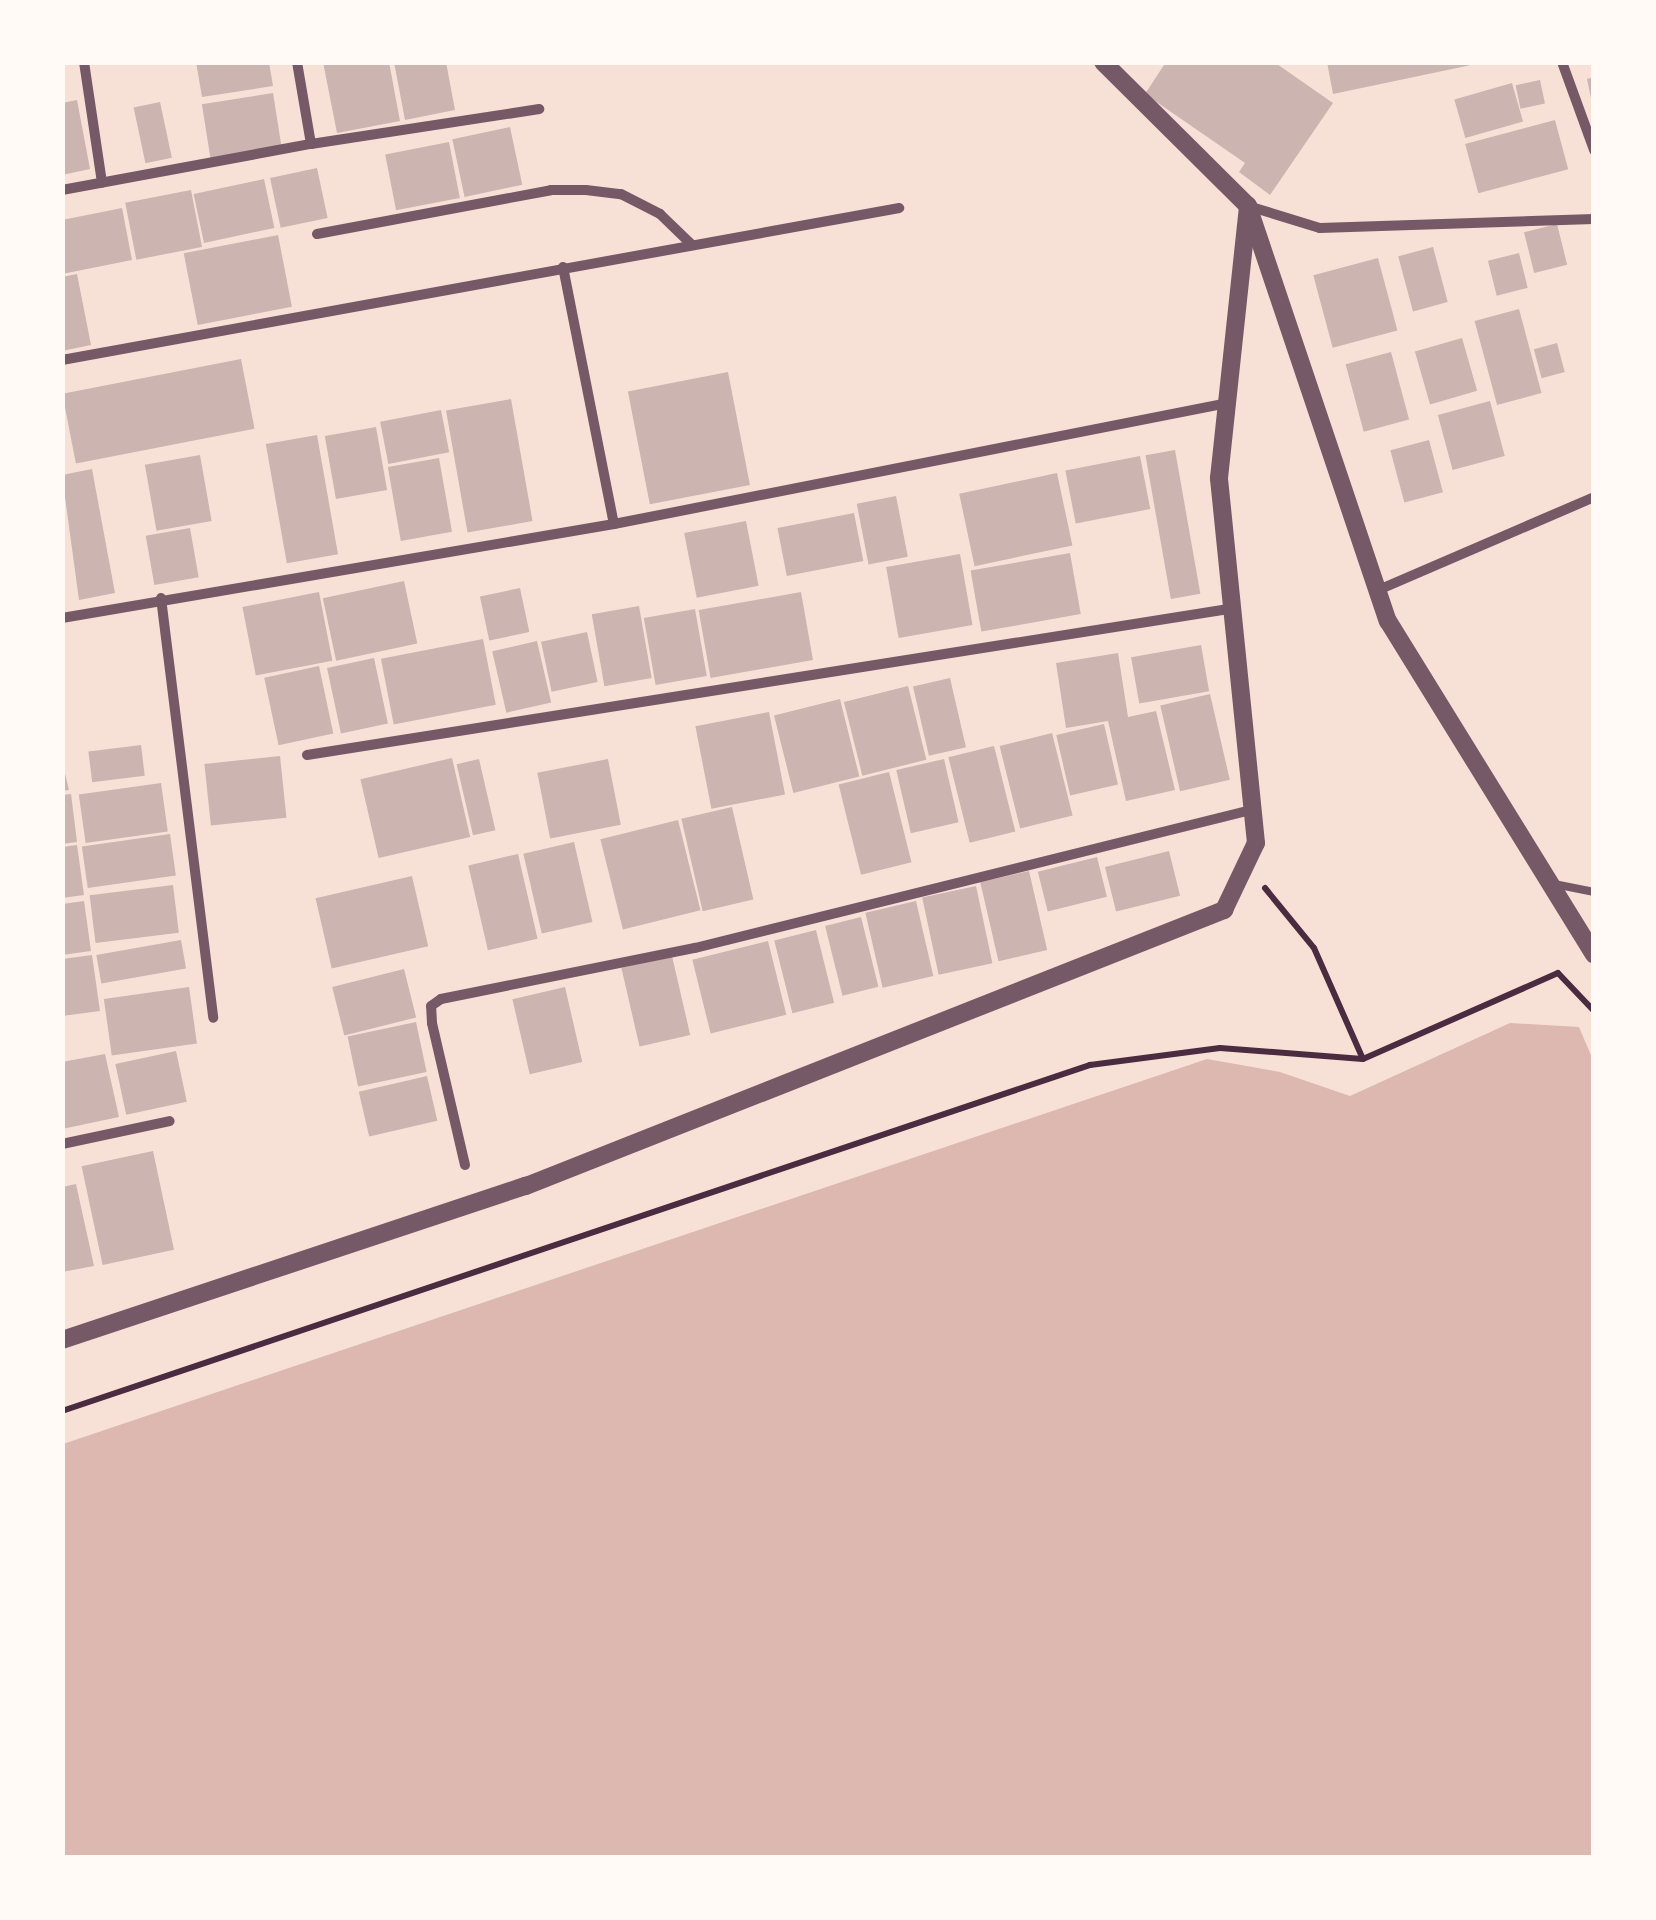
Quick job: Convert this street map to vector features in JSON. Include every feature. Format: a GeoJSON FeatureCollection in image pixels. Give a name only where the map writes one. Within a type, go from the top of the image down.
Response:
{"type":"FeatureCollection","features":[{"type":"Feature","properties":{"kind":"street"},"geometry":{"type":"LineString","coordinates":[[84,62],[102,182]]}},
{"type":"Feature","properties":{"kind":"street"},"geometry":{"type":"LineString","coordinates":[[297,62],[312,144]]}},
{"type":"Feature","properties":{"kind":"street"},"geometry":{"type":"LineString","coordinates":[[1103,62],[1248,206],[1376,591],[1594,955]]}},
{"type":"Feature","properties":{"kind":"street"},"geometry":{"type":"LineString","coordinates":[[1562,62],[1594,150]]}},
{"type":"Feature","properties":{"kind":"street"},"geometry":{"type":"LineString","coordinates":[[62,190],[312,144],[539,109]]}},
{"type":"Feature","properties":{"kind":"street"},"geometry":{"type":"LineString","coordinates":[[317,234],[551,190],[586,190],[621,194],[660,214],[692,244]]}},
{"type":"Feature","properties":{"kind":"street"},"geometry":{"type":"LineString","coordinates":[[1248,206],[1320,228],[1594,219]]}},
{"type":"Feature","properties":{"kind":"street"},"geometry":{"type":"LineString","coordinates":[[62,1340],[526,1186],[1224,910],[1256,843],[1229,610],[1219,478],[1223,404],[1248,206]]}},
{"type":"Feature","properties":{"kind":"street"},"geometry":{"type":"LineString","coordinates":[[62,360],[899,208]]}},
{"type":"Feature","properties":{"kind":"street"},"geometry":{"type":"LineString","coordinates":[[564,267],[614,524]]}},
{"type":"Feature","properties":{"kind":"street"},"geometry":{"type":"LineString","coordinates":[[62,618],[161,598],[614,524],[1223,404]]}},
{"type":"Feature","properties":{"kind":"street"},"geometry":{"type":"LineString","coordinates":[[1376,591],[1594,498]]}},
{"type":"Feature","properties":{"kind":"street"},"geometry":{"type":"LineString","coordinates":[[161,598],[213,1018]]}},
{"type":"Feature","properties":{"kind":"street"},"geometry":{"type":"LineString","coordinates":[[307,755],[1229,610]]}},
{"type":"Feature","properties":{"kind":"street"},"geometry":{"type":"LineString","coordinates":[[465,1165],[432,1023],[431,1006],[441,999],[695,948],[1254,809]]}},
{"type":"Feature","properties":{"kind":"street"},"geometry":{"type":"LineString","coordinates":[[62,1144],[170,1121]]}},
{"type":"Feature","properties":{"kind":"lane"},"geometry":{"type":"LineString","coordinates":[[1549,883],[1594,892]]}},
{"type":"Feature","properties":{"kind":"path"},"geometry":{"type":"LineString","coordinates":[[1246,864],[1314,948],[1364,1059]]}},
{"type":"Feature","properties":{"kind":"path"},"geometry":{"type":"LineString","coordinates":[[62,1411],[1090,1065],[1220,1048],[1364,1059],[1558,973],[1594,1011]]}},
{"type":"Feature","properties":{"kind":"shaded area"},"geometry":{"type":"Polygon","coordinates":[[[1510,1023],[1579,1027],[1593,1060],[1593,1857],[63,1857],[63,1444],[1207,1059],[1280,1072],[1350,1096],[1510,1023]]]}},
{"type":"Feature","properties":{"kind":"building"},"geometry":{"type":"Polygon","coordinates":[[[196,62],[269,62],[273,86],[202,97],[196,62]]]}},
{"type":"Feature","properties":{"kind":"building"},"geometry":{"type":"Polygon","coordinates":[[[323,62],[389,62],[400,121],[337,133],[323,62]]]}},
{"type":"Feature","properties":{"kind":"building"},"geometry":{"type":"Polygon","coordinates":[[[394,62],[446,62],[455,110],[405,120],[394,62]]]}},
{"type":"Feature","properties":{"kind":"building"},"geometry":{"type":"Polygon","coordinates":[[[1166,62],[1274,62],[1333,103],[1270,195],[1239,172],[1245,163],[1145,94],[1166,62]]]}},
{"type":"Feature","properties":{"kind":"building"},"geometry":{"type":"Polygon","coordinates":[[[1327,62],[1476,62],[1476,64],[1333,94],[1327,62]]]}},
{"type":"Feature","properties":{"kind":"building"},"geometry":{"type":"Polygon","coordinates":[[[1594,77],[1594,103],[1592,103],[1587,79],[1594,77]]]}},
{"type":"Feature","properties":{"kind":"building"},"geometry":{"type":"Polygon","coordinates":[[[1540,80],[1545,103],[1521,109],[1516,85],[1540,80]]]}},
{"type":"Feature","properties":{"kind":"building"},"geometry":{"type":"Polygon","coordinates":[[[1512,83],[1523,121],[1465,138],[1454,100],[1512,83]]]}},
{"type":"Feature","properties":{"kind":"building"},"geometry":{"type":"Polygon","coordinates":[[[273,93],[282,147],[210,159],[202,104],[273,93]]]}},
{"type":"Feature","properties":{"kind":"building"},"geometry":{"type":"Polygon","coordinates":[[[77,100],[90,169],[62,175],[62,103],[77,100]]]}},
{"type":"Feature","properties":{"kind":"building"},"geometry":{"type":"Polygon","coordinates":[[[160,102],[172,158],[145,163],[134,108],[160,102]]]}},
{"type":"Feature","properties":{"kind":"building"},"geometry":{"type":"Polygon","coordinates":[[[1555,120],[1568,169],[1478,193],[1465,144],[1555,120]]]}},
{"type":"Feature","properties":{"kind":"building"},"geometry":{"type":"Polygon","coordinates":[[[510,127],[522,185],[465,197],[452,139],[510,127]]]}},
{"type":"Feature","properties":{"kind":"building"},"geometry":{"type":"Polygon","coordinates":[[[449,142],[460,198],[396,210],[385,154],[449,142]]]}},
{"type":"Feature","properties":{"kind":"building"},"geometry":{"type":"Polygon","coordinates":[[[317,168],[328,218],[281,228],[270,178],[317,168]]]}},
{"type":"Feature","properties":{"kind":"building"},"geometry":{"type":"Polygon","coordinates":[[[264,179],[274,228],[204,243],[194,194],[264,179]]]}},
{"type":"Feature","properties":{"kind":"building"},"geometry":{"type":"Polygon","coordinates":[[[191,190],[202,247],[136,260],[125,203],[191,190]]]}},
{"type":"Feature","properties":{"kind":"building"},"geometry":{"type":"Polygon","coordinates":[[[122,208],[132,260],[62,274],[62,220],[122,208]]]}},
{"type":"Feature","properties":{"kind":"building"},"geometry":{"type":"Polygon","coordinates":[[[1557,224],[1567,265],[1534,273],[1524,232],[1557,224]]]}},
{"type":"Feature","properties":{"kind":"building"},"geometry":{"type":"Polygon","coordinates":[[[278,235],[292,307],[198,325],[184,253],[278,235]]]}},
{"type":"Feature","properties":{"kind":"building"},"geometry":{"type":"Polygon","coordinates":[[[1433,247],[1448,302],[1413,311],[1398,256],[1433,247]]]}},
{"type":"Feature","properties":{"kind":"building"},"geometry":{"type":"Polygon","coordinates":[[[1519,253],[1528,288],[1497,296],[1488,261],[1519,253]]]}},
{"type":"Feature","properties":{"kind":"building"},"geometry":{"type":"Polygon","coordinates":[[[1378,258],[1397,330],[1333,348],[1313,275],[1378,258]]]}},
{"type":"Feature","properties":{"kind":"building"},"geometry":{"type":"Polygon","coordinates":[[[77,274],[91,345],[62,351],[62,277],[77,274]]]}},
{"type":"Feature","properties":{"kind":"building"},"geometry":{"type":"Polygon","coordinates":[[[1519,309],[1542,393],[1497,405],[1475,321],[1519,309]]]}},
{"type":"Feature","properties":{"kind":"building"},"geometry":{"type":"Polygon","coordinates":[[[1462,338],[1477,391],[1430,404],[1415,352],[1462,338]]]}},
{"type":"Feature","properties":{"kind":"building"},"geometry":{"type":"Polygon","coordinates":[[[1557,343],[1565,372],[1542,378],[1534,349],[1557,343]]]}},
{"type":"Feature","properties":{"kind":"building"},"geometry":{"type":"Polygon","coordinates":[[[1391,352],[1409,420],[1364,432],[1346,364],[1391,352]]]}},
{"type":"Feature","properties":{"kind":"building"},"geometry":{"type":"Polygon","coordinates":[[[241,359],[255,429],[76,463],[62,394],[241,359]]]}},
{"type":"Feature","properties":{"kind":"building"},"geometry":{"type":"Polygon","coordinates":[[[728,372],[750,485],[650,504],[628,391],[728,372]]]}},
{"type":"Feature","properties":{"kind":"building"},"geometry":{"type":"Polygon","coordinates":[[[511,399],[533,521],[468,533],[446,410],[511,399]]]}},
{"type":"Feature","properties":{"kind":"building"},"geometry":{"type":"Polygon","coordinates":[[[1490,401],[1505,456],[1453,470],[1438,415],[1490,401]]]}},
{"type":"Feature","properties":{"kind":"building"},"geometry":{"type":"Polygon","coordinates":[[[441,410],[449,452],[388,464],[380,422],[441,410]]]}},
{"type":"Feature","properties":{"kind":"building"},"geometry":{"type":"Polygon","coordinates":[[[376,427],[387,490],[336,499],[325,436],[376,427]]]}},
{"type":"Feature","properties":{"kind":"building"},"geometry":{"type":"Polygon","coordinates":[[[317,435],[338,554],[287,563],[266,444],[317,435]]]}},
{"type":"Feature","properties":{"kind":"building"},"geometry":{"type":"Polygon","coordinates":[[[1429,440],[1443,492],[1404,503],[1390,450],[1429,440]]]}},
{"type":"Feature","properties":{"kind":"building"},"geometry":{"type":"Polygon","coordinates":[[[1175,450],[1200,594],[1171,599],[1145,455],[1175,450]]]}},
{"type":"Feature","properties":{"kind":"building"},"geometry":{"type":"Polygon","coordinates":[[[200,455],[212,521],[156,531],[145,465],[200,455]]]}},
{"type":"Feature","properties":{"kind":"building"},"geometry":{"type":"Polygon","coordinates":[[[1140,456],[1150,509],[1076,524],[1065,471],[1140,456]]]}},
{"type":"Feature","properties":{"kind":"building"},"geometry":{"type":"Polygon","coordinates":[[[439,458],[452,532],[401,541],[388,467],[439,458]]]}},
{"type":"Feature","properties":{"kind":"building"},"geometry":{"type":"Polygon","coordinates":[[[92,469],[115,593],[79,600],[62,475],[92,469]]]}},
{"type":"Feature","properties":{"kind":"building"},"geometry":{"type":"Polygon","coordinates":[[[1057,473],[1072,545],[975,566],[959,494],[1057,473]]]}},
{"type":"Feature","properties":{"kind":"building"},"geometry":{"type":"Polygon","coordinates":[[[896,496],[908,557],[869,564],[857,504],[896,496]]]}},
{"type":"Feature","properties":{"kind":"building"},"geometry":{"type":"Polygon","coordinates":[[[854,513],[863,561],[787,576],[777,528],[854,513]]]}},
{"type":"Feature","properties":{"kind":"building"},"geometry":{"type":"Polygon","coordinates":[[[746,521],[759,586],[697,598],[684,533],[746,521]]]}},
{"type":"Feature","properties":{"kind":"building"},"geometry":{"type":"Polygon","coordinates":[[[190,528],[199,577],[154,585],[146,536],[190,528]]]}},
{"type":"Feature","properties":{"kind":"building"},"geometry":{"type":"Polygon","coordinates":[[[1070,553],[1081,614],[981,632],[971,571],[1070,553]]]}},
{"type":"Feature","properties":{"kind":"building"},"geometry":{"type":"Polygon","coordinates":[[[960,554],[973,625],[899,638],[886,567],[960,554]]]}},
{"type":"Feature","properties":{"kind":"building"},"geometry":{"type":"Polygon","coordinates":[[[404,581],[417,644],[336,661],[323,598],[404,581]]]}},
{"type":"Feature","properties":{"kind":"building"},"geometry":{"type":"Polygon","coordinates":[[[520,588],[529,632],[489,641],[480,597],[520,588]]]}},
{"type":"Feature","properties":{"kind":"building"},"geometry":{"type":"Polygon","coordinates":[[[319,592],[332,661],[256,676],[242,607],[319,592]]]}},
{"type":"Feature","properties":{"kind":"building"},"geometry":{"type":"Polygon","coordinates":[[[801,592],[813,660],[711,678],[699,610],[801,592]]]}},
{"type":"Feature","properties":{"kind":"building"},"geometry":{"type":"Polygon","coordinates":[[[639,606],[652,678],[604,686],[592,614],[639,606]]]}},
{"type":"Feature","properties":{"kind":"building"},"geometry":{"type":"Polygon","coordinates":[[[695,609],[707,676],[656,685],[644,618],[695,609]]]}},
{"type":"Feature","properties":{"kind":"building"},"geometry":{"type":"Polygon","coordinates":[[[587,632],[598,682],[552,692],[541,642],[587,632]]]}},
{"type":"Feature","properties":{"kind":"building"},"geometry":{"type":"Polygon","coordinates":[[[483,639],[496,705],[394,725],[381,659],[483,639]]]}},
{"type":"Feature","properties":{"kind":"building"},"geometry":{"type":"Polygon","coordinates":[[[537,641],[551,702],[506,713],[492,651],[537,641]]]}},
{"type":"Feature","properties":{"kind":"building"},"geometry":{"type":"Polygon","coordinates":[[[1201,645],[1209,691],[1139,704],[1131,657],[1201,645]]]}},
{"type":"Feature","properties":{"kind":"building"},"geometry":{"type":"Polygon","coordinates":[[[1118,653],[1128,717],[1156,711],[1175,790],[1126,801],[1108,721],[1066,728],[1056,663],[1118,653]]]}},
{"type":"Feature","properties":{"kind":"building"},"geometry":{"type":"Polygon","coordinates":[[[374,658],[388,724],[341,734],[327,668],[374,658]]]}},
{"type":"Feature","properties":{"kind":"building"},"geometry":{"type":"Polygon","coordinates":[[[319,666],[333,733],[279,745],[264,678],[319,666]]]}},
{"type":"Feature","properties":{"kind":"building"},"geometry":{"type":"Polygon","coordinates":[[[950,678],[966,747],[929,756],[913,687],[950,678]]]}},
{"type":"Feature","properties":{"kind":"building"},"geometry":{"type":"Polygon","coordinates":[[[908,686],[926,760],[862,776],[844,702],[908,686]]]}},
{"type":"Feature","properties":{"kind":"building"},"geometry":{"type":"Polygon","coordinates":[[[1210,694],[1230,780],[1180,791],[1160,705],[1210,694]]]}},
{"type":"Feature","properties":{"kind":"building"},"geometry":{"type":"Polygon","coordinates":[[[840,699],[859,777],[793,793],[774,715],[840,699]]]}},
{"type":"Feature","properties":{"kind":"building"},"geometry":{"type":"Polygon","coordinates":[[[769,712],[785,794],[711,809],[695,726],[769,712]]]}},
{"type":"Feature","properties":{"kind":"building"},"geometry":{"type":"Polygon","coordinates":[[[1104,724],[1118,784],[1070,795],[1056,735],[1104,724]]]}},
{"type":"Feature","properties":{"kind":"building"},"geometry":{"type":"Polygon","coordinates":[[[1052,733],[1073,815],[1020,829],[1000,746],[1052,733]]]}},
{"type":"Feature","properties":{"kind":"building"},"geometry":{"type":"Polygon","coordinates":[[[141,745],[145,776],[92,782],[88,751],[141,745]]]}},
{"type":"Feature","properties":{"kind":"building"},"geometry":{"type":"Polygon","coordinates":[[[994,746],[1015,831],[970,843],[948,757],[994,746]]]}},
{"type":"Feature","properties":{"kind":"building"},"geometry":{"type":"Polygon","coordinates":[[[280,756],[286,818],[211,826],[204,764],[280,756]]]}},
{"type":"Feature","properties":{"kind":"building"},"geometry":{"type":"Polygon","coordinates":[[[452,758],[470,837],[379,858],[360,779],[452,758]]]}},
{"type":"Feature","properties":{"kind":"building"},"geometry":{"type":"Polygon","coordinates":[[[479,759],[495,830],[473,835],[457,764],[479,759]]]}},
{"type":"Feature","properties":{"kind":"building"},"geometry":{"type":"Polygon","coordinates":[[[608,759],[621,825],[550,839],[537,773],[608,759]]]}},
{"type":"Feature","properties":{"kind":"building"},"geometry":{"type":"Polygon","coordinates":[[[944,759],[959,822],[911,833],[896,770],[944,759]]]}},
{"type":"Feature","properties":{"kind":"building"},"geometry":{"type":"Polygon","coordinates":[[[62,761],[69,790],[62,791],[62,761]]]}},
{"type":"Feature","properties":{"kind":"building"},"geometry":{"type":"Polygon","coordinates":[[[889,772],[911,862],[861,875],[839,785],[889,772]]]}},
{"type":"Feature","properties":{"kind":"building"},"geometry":{"type":"Polygon","coordinates":[[[161,783],[168,832],[86,843],[79,795],[161,783]]]}},
{"type":"Feature","properties":{"kind":"building"},"geometry":{"type":"Polygon","coordinates":[[[71,794],[77,842],[62,844],[62,795],[71,794]]]}},
{"type":"Feature","properties":{"kind":"building"},"geometry":{"type":"Polygon","coordinates":[[[732,807],[753,900],[703,911],[681,819],[732,807]]]}},
{"type":"Feature","properties":{"kind":"building"},"geometry":{"type":"Polygon","coordinates":[[[678,820],[700,910],[623,930],[600,839],[678,820]]]}},
{"type":"Feature","properties":{"kind":"building"},"geometry":{"type":"Polygon","coordinates":[[[170,834],[176,876],[88,888],[82,846],[170,834]]]}},
{"type":"Feature","properties":{"kind":"building"},"geometry":{"type":"Polygon","coordinates":[[[574,842],[592,922],[542,934],[523,854],[574,842]]]}},
{"type":"Feature","properties":{"kind":"building"},"geometry":{"type":"Polygon","coordinates":[[[77,845],[84,895],[62,898],[62,847],[77,845]]]}},
{"type":"Feature","properties":{"kind":"building"},"geometry":{"type":"Polygon","coordinates":[[[1169,851],[1180,896],[1116,912],[1105,867],[1169,851]]]}},
{"type":"Feature","properties":{"kind":"building"},"geometry":{"type":"Polygon","coordinates":[[[518,854],[538,939],[488,950],[468,865],[518,854]]]}},
{"type":"Feature","properties":{"kind":"building"},"geometry":{"type":"Polygon","coordinates":[[[1097,857],[1107,897],[1048,912],[1038,872],[1097,857]]]}},
{"type":"Feature","properties":{"kind":"building"},"geometry":{"type":"Polygon","coordinates":[[[1029,871],[1047,950],[999,961],[980,882],[1029,871]]]}},
{"type":"Feature","properties":{"kind":"building"},"geometry":{"type":"Polygon","coordinates":[[[412,876],[428,946],[332,968],[316,898],[412,876]]]}},
{"type":"Feature","properties":{"kind":"building"},"geometry":{"type":"Polygon","coordinates":[[[173,885],[179,933],[95,943],[90,895],[173,885]]]}},
{"type":"Feature","properties":{"kind":"building"},"geometry":{"type":"Polygon","coordinates":[[[976,886],[992,963],[939,975],[922,897],[976,886]]]}},
{"type":"Feature","properties":{"kind":"building"},"geometry":{"type":"Polygon","coordinates":[[[84,901],[91,951],[62,955],[62,904],[84,901]]]}},
{"type":"Feature","properties":{"kind":"building"},"geometry":{"type":"Polygon","coordinates":[[[916,901],[933,976],[883,988],[865,913],[916,901]]]}},
{"type":"Feature","properties":{"kind":"building"},"geometry":{"type":"Polygon","coordinates":[[[861,917],[878,987],[843,996],[825,926],[861,917]]]}},
{"type":"Feature","properties":{"kind":"building"},"geometry":{"type":"Polygon","coordinates":[[[816,930],[834,1003],[792,1013],[774,940],[816,930]]]}},
{"type":"Feature","properties":{"kind":"building"},"geometry":{"type":"Polygon","coordinates":[[[181,940],[186,969],[101,983],[96,955],[181,940]]]}},
{"type":"Feature","properties":{"kind":"building"},"geometry":{"type":"Polygon","coordinates":[[[768,941],[786,1015],[711,1034],[692,960],[768,941]]]}},
{"type":"Feature","properties":{"kind":"building"},"geometry":{"type":"Polygon","coordinates":[[[92,955],[100,1011],[62,1016],[62,959],[92,955]]]}},
{"type":"Feature","properties":{"kind":"building"},"geometry":{"type":"Polygon","coordinates":[[[672,956],[690,1035],[640,1047],[621,968],[672,956]]]}},
{"type":"Feature","properties":{"kind":"building"},"geometry":{"type":"Polygon","coordinates":[[[404,969],[416,1018],[344,1035],[332,987],[404,969]]]}},
{"type":"Feature","properties":{"kind":"building"},"geometry":{"type":"Polygon","coordinates":[[[189,987],[197,1043],[112,1055],[104,999],[189,987]]]}},
{"type":"Feature","properties":{"kind":"building"},"geometry":{"type":"Polygon","coordinates":[[[565,987],[582,1062],[530,1074],[512,999],[565,987]]]}},
{"type":"Feature","properties":{"kind":"building"},"geometry":{"type":"Polygon","coordinates":[[[416,1022],[427,1072],[358,1086],[348,1037],[416,1022]]]}},
{"type":"Feature","properties":{"kind":"building"},"geometry":{"type":"Polygon","coordinates":[[[176,1051],[187,1102],[126,1115],[115,1064],[176,1051]]]}},
{"type":"Feature","properties":{"kind":"building"},"geometry":{"type":"Polygon","coordinates":[[[105,1054],[119,1117],[62,1129],[62,1062],[105,1054]]]}},
{"type":"Feature","properties":{"kind":"building"},"geometry":{"type":"Polygon","coordinates":[[[427,1076],[437,1121],[369,1137],[359,1092],[427,1076]]]}},
{"type":"Feature","properties":{"kind":"building"},"geometry":{"type":"Polygon","coordinates":[[[153,1151],[174,1250],[103,1265],[82,1166],[153,1151]]]}},
{"type":"Feature","properties":{"kind":"building"},"geometry":{"type":"Polygon","coordinates":[[[76,1184],[94,1266],[62,1272],[62,1187],[76,1184]]]}}]}
